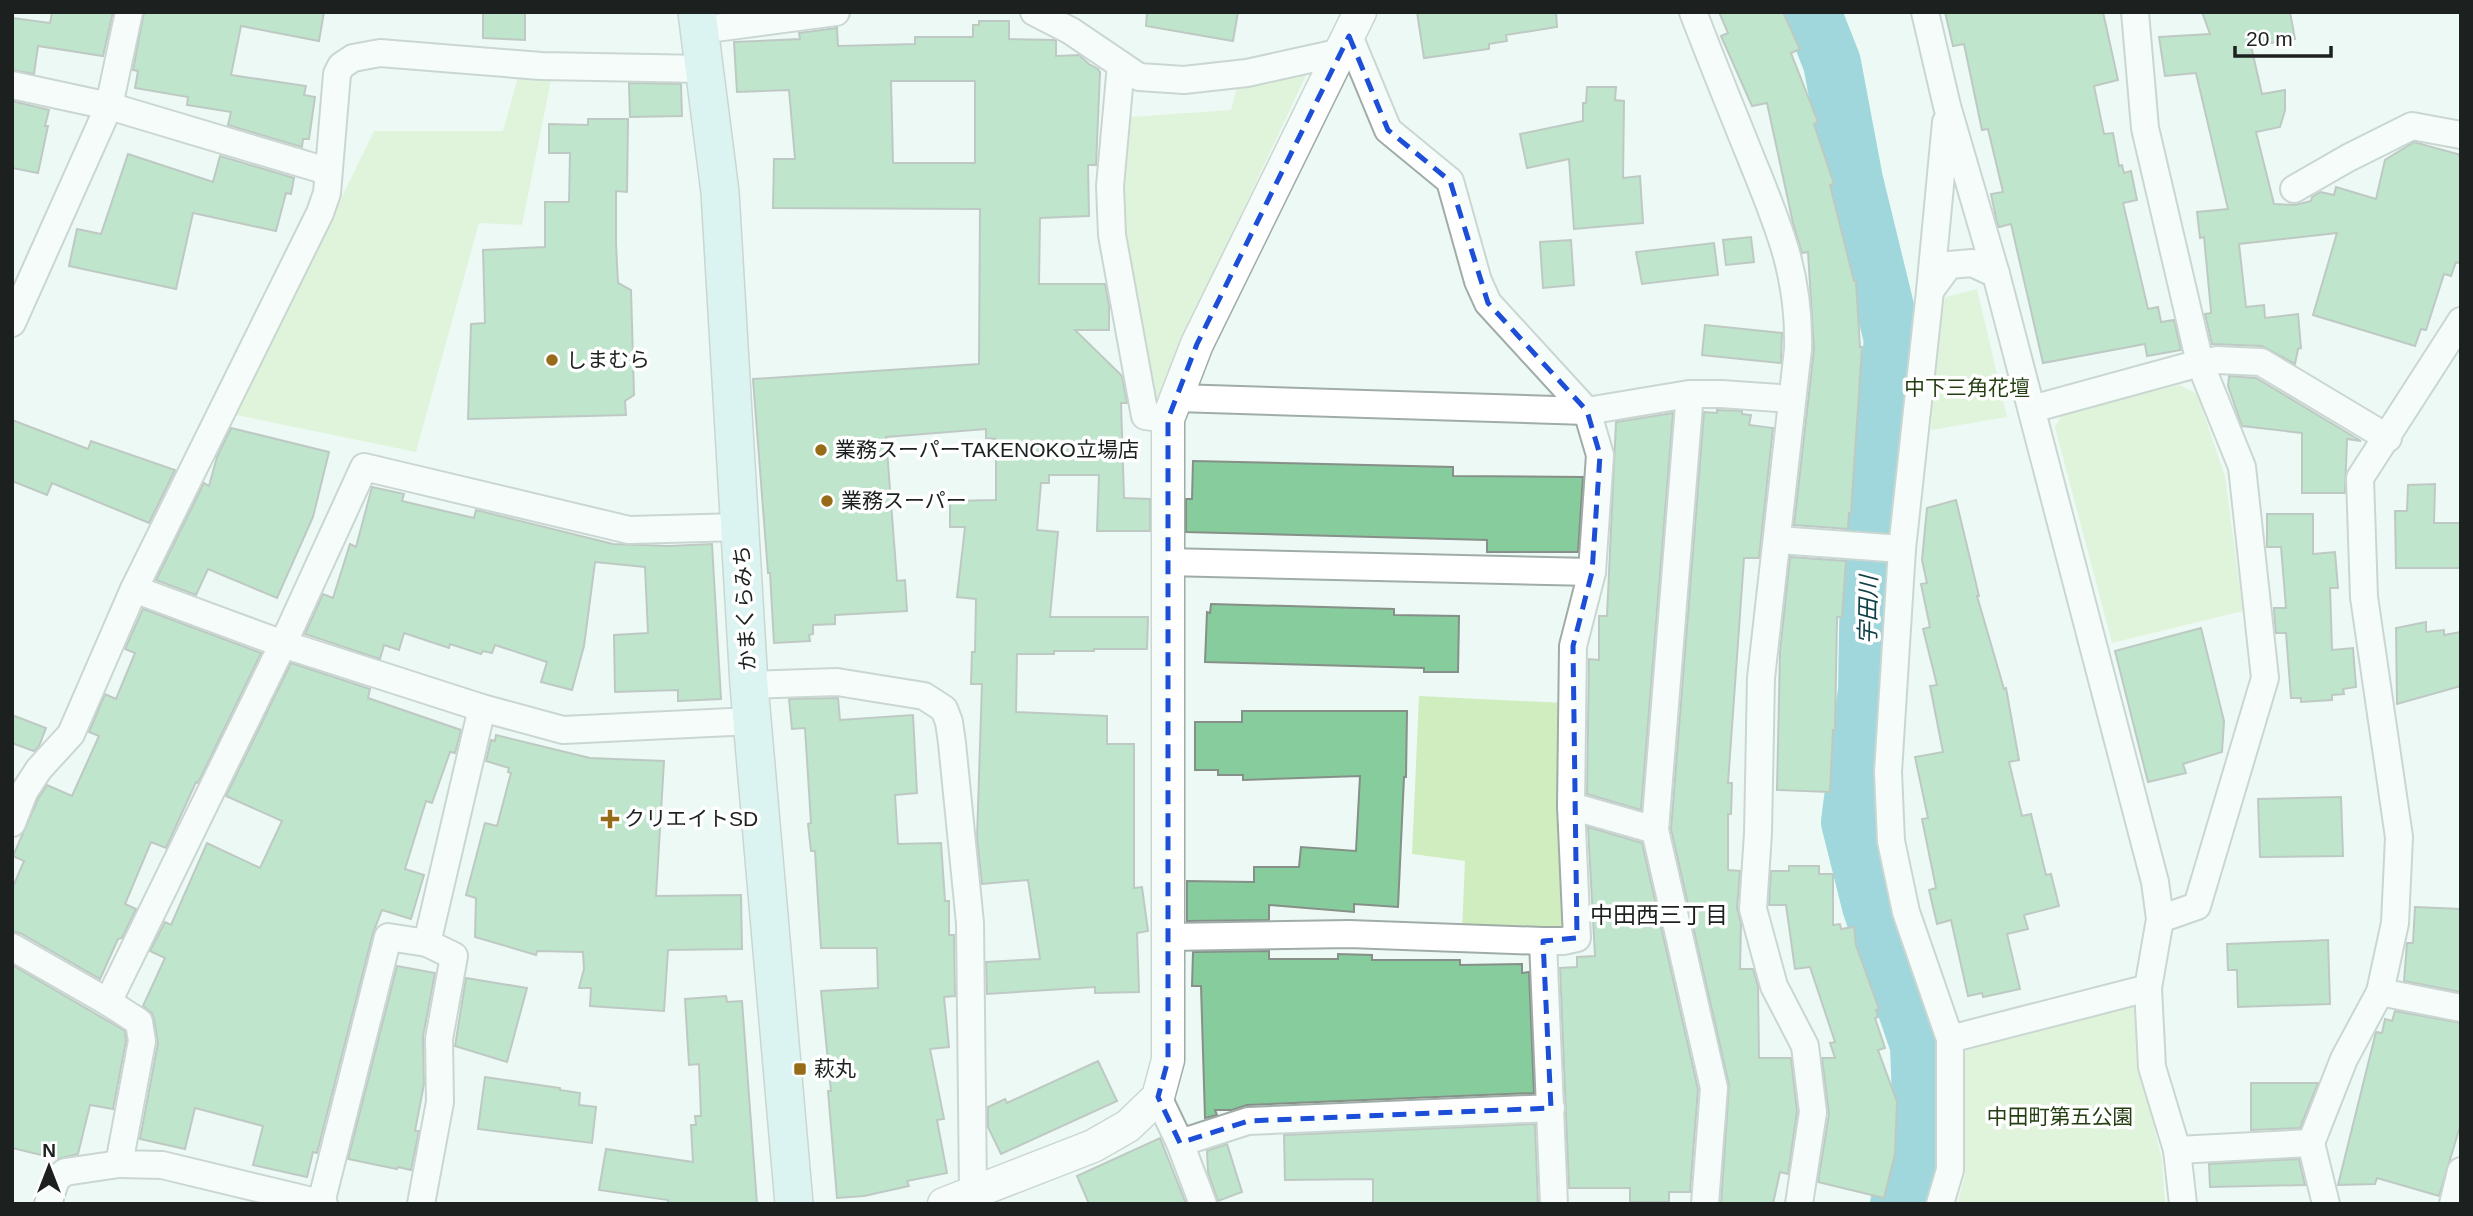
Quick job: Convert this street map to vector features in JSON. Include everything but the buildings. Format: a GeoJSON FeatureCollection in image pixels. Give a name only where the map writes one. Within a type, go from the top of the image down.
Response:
{"type":"FeatureCollection","features":[{"type":"Feature","properties":{"kind":"main road","name":"かまくらみち"},"geometry":{"type":"LineString","coordinates":[[698,21],[720,192],[749,685],[794,1204]]}},
{"type":"Feature","properties":{"kind":"street"},"geometry":{"type":"LineString","coordinates":[[12,323],[109,106],[129,12]]}},
{"type":"Feature","properties":{"kind":"street"},"geometry":{"type":"LineString","coordinates":[[698,21],[836,12]]}},
{"type":"Feature","properties":{"kind":"street"},"geometry":{"type":"LineString","coordinates":[[1034,12],[1071,31],[1139,77],[1184,80],[1247,73],[1350,33]]}},
{"type":"Feature","properties":{"kind":"street"},"geometry":{"type":"LineString","coordinates":[[1693,12],[1783,238],[1799,314],[1798,349],[1762,678],[1753,909],[1774,986],[1805,1046],[1813,1112],[1799,1204]]}},
{"type":"Feature","properties":{"kind":"street"},"geometry":{"type":"LineString","coordinates":[[1925,12],[1947,106],[1996,274],[2155,882],[2160,919],[2148,988],[2152,1067],[2177,1150],[2183,1204]]}},
{"type":"Feature","properties":{"kind":"street"},"geometry":{"type":"LineString","coordinates":[[2135,12],[2145,128],[2200,363],[2242,467],[2264,678],[2197,906],[2160,919]]}},
{"type":"Feature","properties":{"kind":"street"},"geometry":{"type":"LineString","coordinates":[[944,1204],[1093,1146],[1128,1126],[1158,1097],[1168,1060],[1166,562],[1172,409],[1197,344],[1350,33]]}},
{"type":"Feature","properties":{"kind":"street"},"geometry":{"type":"LineString","coordinates":[[1169,937],[1349,934],[1543,942],[1563,942],[1577,938],[1571,806],[1573,646],[1592,572],[1600,455],[1587,411],[1488,303],[1478,281],[1450,181],[1388,130],[1350,33]]}},
{"type":"Feature","properties":{"kind":"street"},"geometry":{"type":"LineString","coordinates":[[12,823],[31,780],[71,734],[134,589],[320,213],[327,193],[337,74],[341,66],[353,58],[380,53],[541,66],[705,69]]}},
{"type":"Feature","properties":{"kind":"street"},"geometry":{"type":"LineString","coordinates":[[1121,65],[1110,186],[1112,235],[1145,415],[1172,409],[1587,411],[1689,394],[1792,399]]}},
{"type":"Feature","properties":{"kind":"street"},"geometry":{"type":"LineString","coordinates":[[12,85],[109,106],[327,171]]}},
{"type":"Feature","properties":{"kind":"street"},"geometry":{"type":"LineString","coordinates":[[1940,1204],[1950,1170],[1950,1039],[1906,912],[1891,841],[1888,772],[1902,549],[1947,106]]}},
{"type":"Feature","properties":{"kind":"street"},"geometry":{"type":"LineString","coordinates":[[2294,189],[2412,126],[2461,135]]}},
{"type":"Feature","properties":{"kind":"street"},"geometry":{"type":"LineString","coordinates":[[1930,291],[1949,265],[1972,262],[1996,274]]}},
{"type":"Feature","properties":{"kind":"street"},"geometry":{"type":"LineString","coordinates":[[2326,1204],[2311,1143],[2344,1059],[2380,992],[2395,923],[2399,836],[2364,597],[2360,478],[2461,321]]}},
{"type":"Feature","properties":{"kind":"street"},"geometry":{"type":"LineString","coordinates":[[2032,409],[2200,363],[2217,360],[2261,362],[2388,438]]}},
{"type":"Feature","properties":{"kind":"street"},"geometry":{"type":"LineString","coordinates":[[1689,405],[1655,830],[1714,1088],[1705,1204]]}},
{"type":"Feature","properties":{"kind":"street"},"geometry":{"type":"LineString","coordinates":[[108,1002],[283,644],[364,467],[629,530],[741,527]]}},
{"type":"Feature","properties":{"kind":"street"},"geometry":{"type":"LineString","coordinates":[[1778,540],[1902,549]]}},
{"type":"Feature","properties":{"kind":"street"},"geometry":{"type":"LineString","coordinates":[[1166,562],[1592,572]]}},
{"type":"Feature","properties":{"kind":"street"},"geometry":{"type":"LineString","coordinates":[[134,589],[283,644],[482,708],[563,730],[752,721]]}},
{"type":"Feature","properties":{"kind":"street"},"geometry":{"type":"LineString","coordinates":[[749,685],[837,682],[924,696],[944,709],[952,743],[970,923],[973,1191]]}},
{"type":"Feature","properties":{"kind":"street"},"geometry":{"type":"LineString","coordinates":[[427,943],[482,708]]}},
{"type":"Feature","properties":{"kind":"street"},"geometry":{"type":"LineString","coordinates":[[1571,806],[1655,830]]}},
{"type":"Feature","properties":{"kind":"street"},"geometry":{"type":"LineString","coordinates":[[48,1204],[56,1179],[65,1172],[119,1164],[162,1165],[261,1197],[323,1203],[388,937],[427,943],[454,956],[439,1039],[440,1102],[421,1204]]}},
{"type":"Feature","properties":{"kind":"street"},"geometry":{"type":"LineString","coordinates":[[1543,942],[1554,1204]]}},
{"type":"Feature","properties":{"kind":"street"},"geometry":{"type":"LineString","coordinates":[[12,947],[139,1022],[142,1032],[119,1164]]}},
{"type":"Feature","properties":{"kind":"street"},"geometry":{"type":"LineString","coordinates":[[1950,1039],[2148,988]]}},
{"type":"Feature","properties":{"kind":"street"},"geometry":{"type":"LineString","coordinates":[[2380,992],[2461,1007]]}},
{"type":"Feature","properties":{"kind":"street"},"geometry":{"type":"LineString","coordinates":[[1158,1097],[1180,1143],[1203,1204]]}},
{"type":"Feature","properties":{"kind":"street"},"geometry":{"type":"LineString","coordinates":[[1180,1143],[1248,1121],[1551,1108]]}},
{"type":"Feature","properties":{"kind":"street"},"geometry":{"type":"LineString","coordinates":[[2177,1150],[2311,1143]]}},
{"type":"Feature","properties":{"kind":"street"},"geometry":{"type":"LineString","coordinates":[[2453,1204],[2461,1171]]}},
{"type":"Feature","properties":{"kind":"highlighted area"},"geometry":{"type":"Polygon","coordinates":[[[1349,36],[1388,130],[1450,181],[1488,303],[1587,411],[1600,455],[1592,572],[1573,646],[1577,938],[1543,941],[1551,1108],[1248,1121],[1180,1143],[1158,1097],[1168,1060],[1168,419],[1197,344],[1349,36]]]}},
{"type":"Feature","properties":{"kind":"green space"},"geometry":{"type":"Polygon","coordinates":[[[1309,69],[1169,368],[1162,402],[1151,401],[1120,216],[1130,117],[1231,110],[1238,83],[1309,69]]]}},
{"type":"Feature","properties":{"kind":"green space"},"geometry":{"type":"Polygon","coordinates":[[[518,77],[551,80],[522,225],[479,223],[416,452],[236,415],[374,131],[503,131],[518,77]]]}},
{"type":"Feature","properties":{"kind":"green space","name":"中下三角花壇"},"geometry":{"type":"Polygon","coordinates":[[[1977,289],[2007,417],[1931,430],[1937,317],[1946,297],[1977,289]]]}},
{"type":"Feature","properties":{"kind":"green space"},"geometry":{"type":"Polygon","coordinates":[[[2180,385],[2197,394],[2225,476],[2243,611],[2112,643],[2055,427],[2063,412],[2180,385]]]}},
{"type":"Feature","properties":{"kind":"green space"},"geometry":{"type":"Polygon","coordinates":[[[1419,696],[1564,703],[1566,919],[1558,932],[1462,933],[1465,861],[1412,854],[1419,696]]]}},
{"type":"Feature","properties":{"kind":"green space","name":"中田町第五公園"},"geometry":{"type":"Polygon","coordinates":[[[2135,1005],[2139,1065],[2162,1160],[2165,1204],[1957,1204],[1965,1176],[1964,1051],[2135,1005]]]}},
{"type":"Feature","properties":{"kind":"waterway","name":"宇田川"},"geometry":{"type":"LineString","coordinates":[[1812,12],[1832,63],[1854,180],[1893,340],[1870,529],[1867,690],[1850,822],[1871,906],[1919,1045],[1922,1127],[1899,1204]]}},
{"type":"Feature","properties":{"kind":"place","name":"しまむら"},"geometry":{"type":"Point","coordinates":[552,360]}},
{"type":"Feature","properties":{"kind":"place","name":"業務スーパーTAKENOKO立場店"},"geometry":{"type":"Point","coordinates":[821,450]}},
{"type":"Feature","properties":{"kind":"place","name":"業務スーパー"},"geometry":{"type":"Point","coordinates":[827,501]}},
{"type":"Feature","properties":{"kind":"place","name":"クリエイトSD"},"geometry":{"type":"Point","coordinates":[610,819]}},
{"type":"Feature","properties":{"kind":"place","name":"萩丸"},"geometry":{"type":"Point","coordinates":[800,1069]}},
{"type":"Feature","properties":{"kind":"district","name":"中田西三丁目"},"geometry":{"type":"Point","coordinates":[1659,915]}}]}
